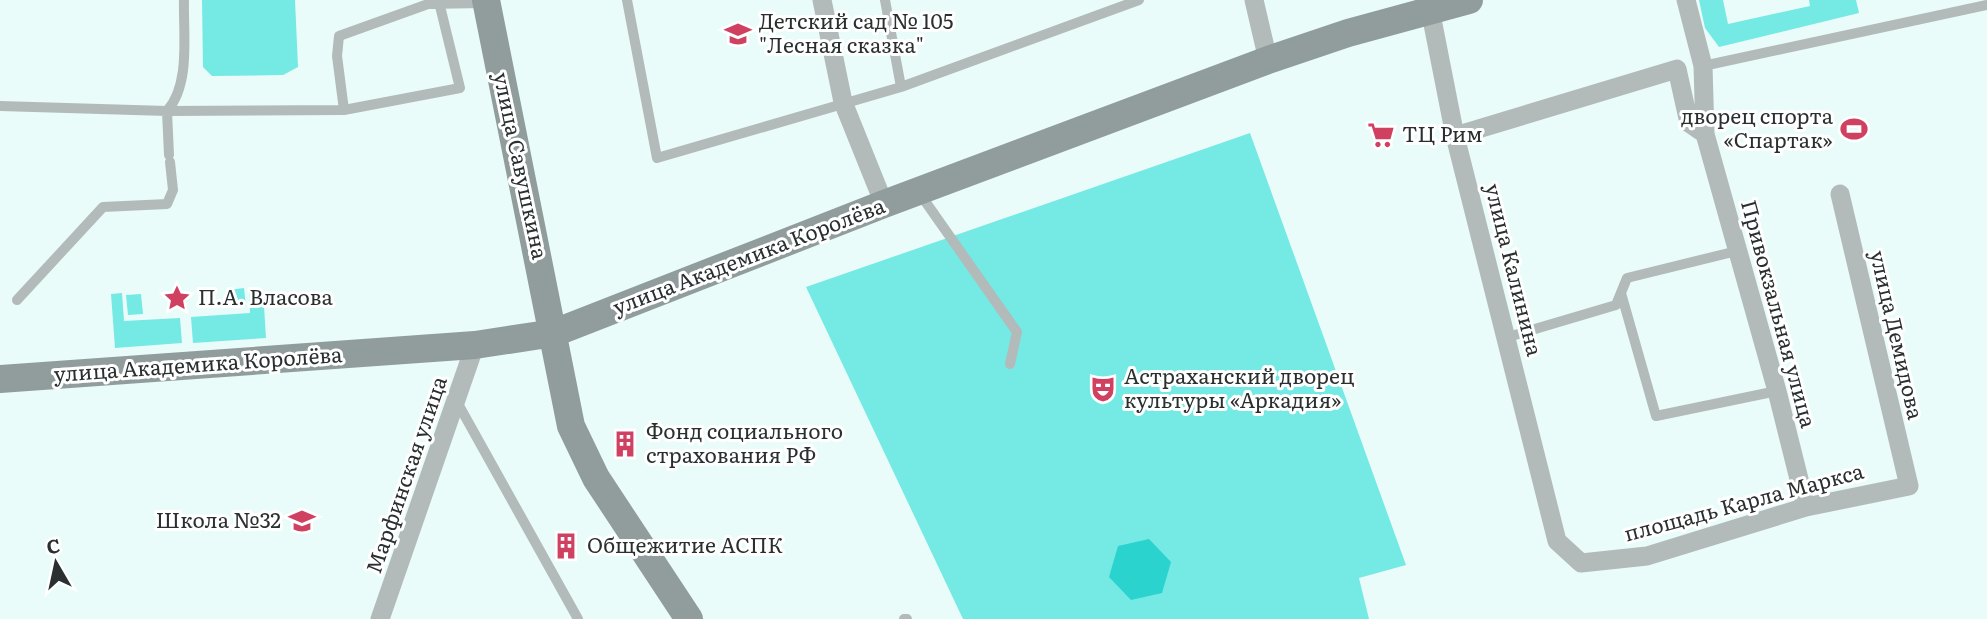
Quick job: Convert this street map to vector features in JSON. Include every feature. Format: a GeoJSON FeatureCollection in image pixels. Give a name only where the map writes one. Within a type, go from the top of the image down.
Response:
{"type":"FeatureCollection","features":[{"type":"Feature","properties":{"kind":"main road","name":"улица Академика Королёва"},"geometry":{"type":"LineString","coordinates":[[0,379],[475,345],[554,332],[917,191],[1268,60],[1430,9],[1469,0]]}},
{"type":"Feature","properties":{"kind":"main road","name":"улица Савушкина"},"geometry":{"type":"LineString","coordinates":[[486,1],[571,426],[596,478],[689,619]]}},
{"type":"Feature","properties":{"kind":"street"},"geometry":{"type":"LineString","coordinates":[[822,0],[843,102],[884,204]]}},
{"type":"Feature","properties":{"kind":"street"},"geometry":{"type":"LineString","coordinates":[[1254,0],[1268,60]]}},
{"type":"Feature","properties":{"kind":"street","name":"Привокзальная улица"},"geometry":{"type":"LineString","coordinates":[[1686,0],[1703,65],[1705,134],[1777,391],[1806,507]]}},
{"type":"Feature","properties":{"kind":"street","name":"улица Калинина"},"geometry":{"type":"LineString","coordinates":[[1430,9],[1455,136],[1508,337],[1557,541]]}},
{"type":"Feature","properties":{"kind":"street","name":"Привокзальная улица"},"geometry":{"type":"LineString","coordinates":[[1455,136],[1677,69],[1689,123],[1705,134]]}},
{"type":"Feature","properties":{"kind":"street","name":"улица Демидова"},"geometry":{"type":"LineString","coordinates":[[1840,194],[1909,486]]}},
{"type":"Feature","properties":{"kind":"street","name":"Марфинская улица"},"geometry":{"type":"LineString","coordinates":[[380,619],[475,345]]}},
{"type":"Feature","properties":{"kind":"street","name":"площадь Карла Маркса"},"geometry":{"type":"LineString","coordinates":[[1557,541],[1581,563],[1647,556],[1806,507],[1909,486]]}},
{"type":"Feature","properties":{"kind":"lane"},"geometry":{"type":"LineString","coordinates":[[17,300],[103,207],[167,204],[173,190],[167,111],[176,101],[181,84],[184,0]]}},
{"type":"Feature","properties":{"kind":"lane"},"geometry":{"type":"LineString","coordinates":[[627,0],[657,158],[901,87],[1139,0]]}},
{"type":"Feature","properties":{"kind":"lane"},"geometry":{"type":"LineString","coordinates":[[885,0],[901,87]]}},
{"type":"Feature","properties":{"kind":"lane"},"geometry":{"type":"LineString","coordinates":[[344,110],[337,56],[339,36],[439,2],[486,1]]}},
{"type":"Feature","properties":{"kind":"lane"},"geometry":{"type":"LineString","coordinates":[[0,106],[167,111],[344,110],[460,88],[439,2]]}},
{"type":"Feature","properties":{"kind":"lane"},"geometry":{"type":"LineString","coordinates":[[1703,65],[1987,5]]}},
{"type":"Feature","properties":{"kind":"lane"},"geometry":{"type":"LineString","coordinates":[[917,191],[1017,332],[1010,364]]}},
{"type":"Feature","properties":{"kind":"lane"},"geometry":{"type":"LineString","coordinates":[[1508,337],[1616,305],[1627,278],[1737,251]]}},
{"type":"Feature","properties":{"kind":"lane"},"geometry":{"type":"LineString","coordinates":[[1621,293],[1656,416],[1777,391]]}},
{"type":"Feature","properties":{"kind":"lane"},"geometry":{"type":"LineString","coordinates":[[457,402],[578,619]]}},
{"type":"Feature","properties":{"kind":"shaded area"},"geometry":{"type":"Polygon","coordinates":[[[202,0],[295,0],[298,67],[283,75],[212,76],[203,67],[202,0]]]}},
{"type":"Feature","properties":{"kind":"shaded area"},"geometry":{"type":"Polygon","coordinates":[[[1699,0],[1723,0],[1728,24],[1810,6],[1809,0],[1856,0],[1859,13],[1719,47],[1705,28],[1699,0]]]}},
{"type":"Feature","properties":{"kind":"shaded area"},"geometry":{"type":"Polygon","coordinates":[[[1250,133],[1406,565],[1359,578],[1369,619],[963,619],[806,287],[1250,133]]]}},
{"type":"Feature","properties":{"kind":"shaded area"},"geometry":{"type":"Polygon","coordinates":[[[244,288],[246,306],[231,308],[229,290],[244,288]]]}},
{"type":"Feature","properties":{"kind":"shaded area"},"geometry":{"type":"Polygon","coordinates":[[[263,290],[266,338],[193,343],[191,317],[250,313],[249,292],[263,290]]]}},
{"type":"Feature","properties":{"kind":"shaded area"},"geometry":{"type":"Polygon","coordinates":[[[122,293],[124,321],[180,318],[182,343],[115,348],[111,294],[122,293]]]}},
{"type":"Feature","properties":{"kind":"shaded area"},"geometry":{"type":"Polygon","coordinates":[[[141,294],[143,314],[128,315],[126,295],[141,294]]]}},
{"type":"Feature","properties":{"kind":"shaded area"},"geometry":{"type":"Polygon","coordinates":[[[1149,539],[1171,562],[1162,593],[1131,600],[1109,577],[1118,546],[1149,539]]]}},
{"type":"Feature","properties":{"kind":"place","name":"Детский сад № 105 \"Лесная сказка\""},"geometry":{"type":"Point","coordinates":[738,34]}},
{"type":"Feature","properties":{"kind":"place","name":"дворец спорта «Спартак»"},"geometry":{"type":"Point","coordinates":[1854,129]}},
{"type":"Feature","properties":{"kind":"place","name":"ТЦ Рим"},"geometry":{"type":"Point","coordinates":[1381,135]}},
{"type":"Feature","properties":{"kind":"place","name":"П.А. Власова"},"geometry":{"type":"Point","coordinates":[177,298]}},
{"type":"Feature","properties":{"kind":"place","name":"Астраханский дворец культуры «Аркадия»"},"geometry":{"type":"Point","coordinates":[1103,389]}},
{"type":"Feature","properties":{"kind":"place","name":"Фонд социального страхования РФ"},"geometry":{"type":"Point","coordinates":[625,444]}},
{"type":"Feature","properties":{"kind":"place","name":"Школа №32"},"geometry":{"type":"Point","coordinates":[302,521]}},
{"type":"Feature","properties":{"kind":"place","name":"Общежитие АСПК"},"geometry":{"type":"Point","coordinates":[566,546]}}]}
